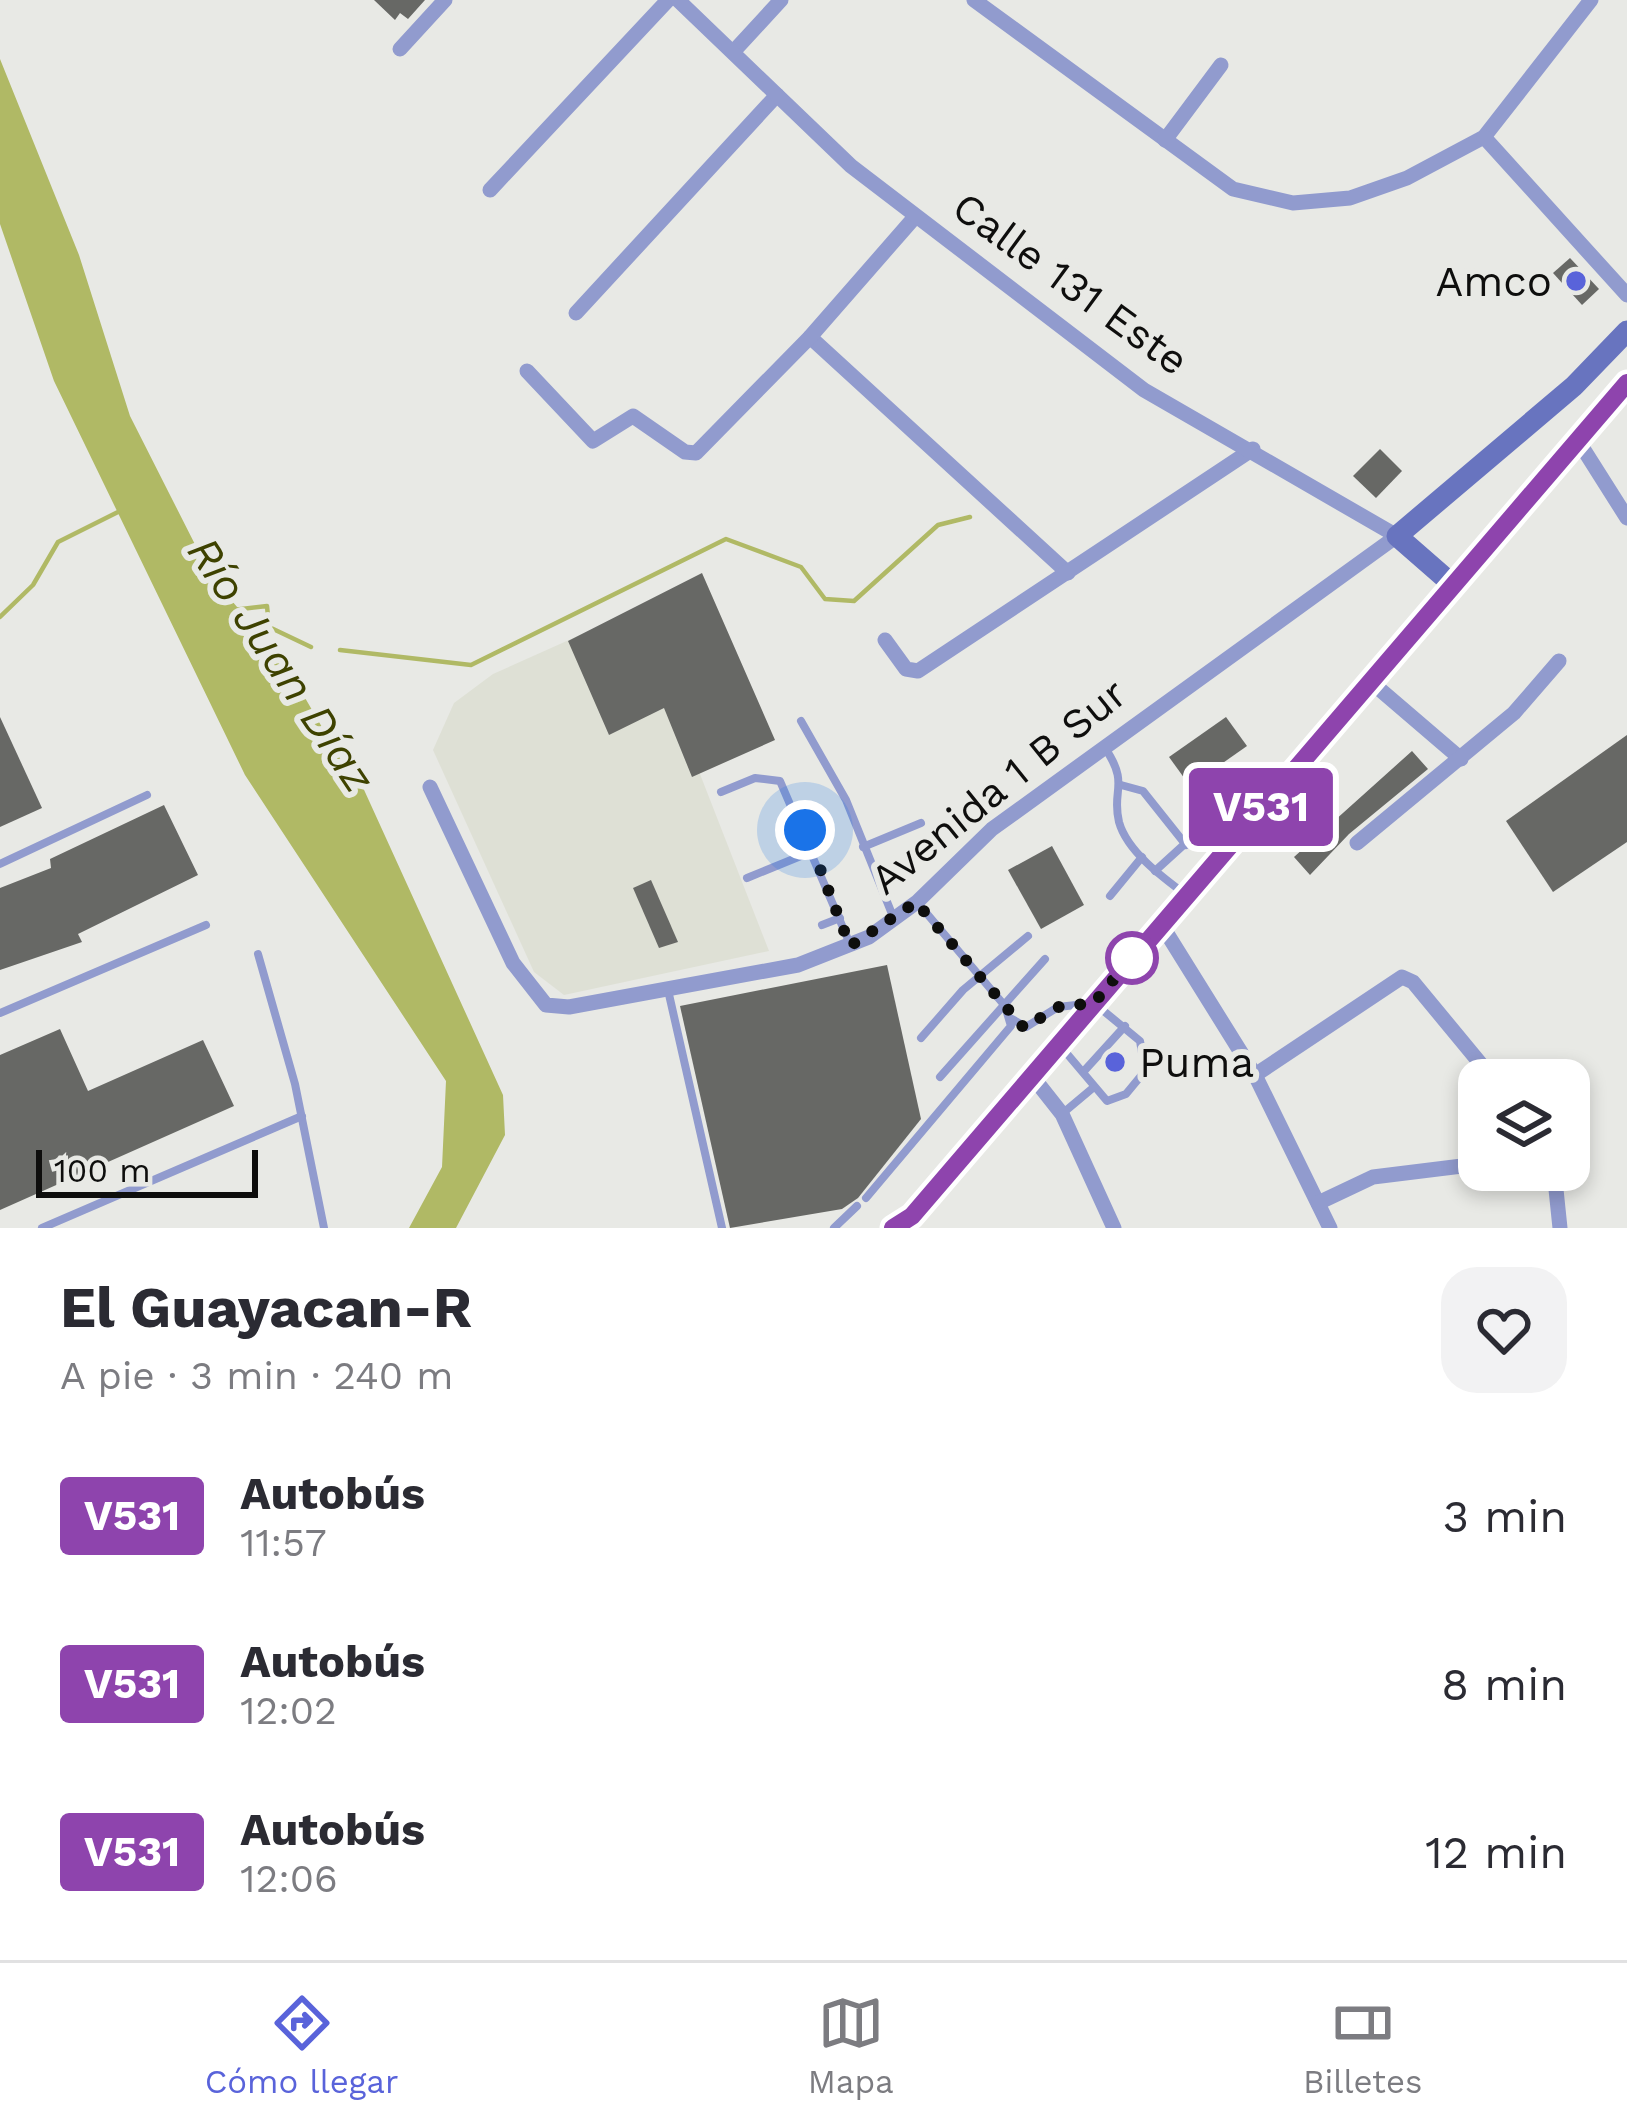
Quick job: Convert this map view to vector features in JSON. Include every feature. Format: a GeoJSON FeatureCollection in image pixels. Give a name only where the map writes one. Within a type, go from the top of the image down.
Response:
{"type":"FeatureCollection","features":[{"type":"Feature","properties":{"kind":"main road","name":"Avenida 1 B Sur"},"geometry":{"type":"LineString","coordinates":[[1397,536],[1574,386],[1627,331]]}},
{"type":"Feature","properties":{"kind":"main road"},"geometry":{"type":"LineString","coordinates":[[902,1224],[1627,383]]}},
{"type":"Feature","properties":{"kind":"main road","name":"Calle 131 Este"},"geometry":{"type":"LineString","coordinates":[[1397,536],[1453,584]]}},
{"type":"Feature","properties":{"kind":"street"},"geometry":{"type":"LineString","coordinates":[[400,49],[445,0]]}},
{"type":"Feature","properties":{"kind":"street"},"geometry":{"type":"LineString","coordinates":[[490,190],[668,0]]}},
{"type":"Feature","properties":{"kind":"street","name":"Calle 131 Este"},"geometry":{"type":"LineString","coordinates":[[678,0],[914,218],[1144,390],[1253,448],[1397,536]]}},
{"type":"Feature","properties":{"kind":"street"},"geometry":{"type":"LineString","coordinates":[[734,50],[781,0]]}},
{"type":"Feature","properties":{"kind":"street"},"geometry":{"type":"LineString","coordinates":[[974,0],[1233,189],[1293,203],[1350,198],[1388,185],[1484,136],[1591,0]]}},
{"type":"Feature","properties":{"kind":"street"},"geometry":{"type":"LineString","coordinates":[[1165,140],[1221,65]]}},
{"type":"Feature","properties":{"kind":"street"},"geometry":{"type":"LineString","coordinates":[[576,313],[777,95]]}},
{"type":"Feature","properties":{"kind":"street"},"geometry":{"type":"LineString","coordinates":[[1484,136],[1627,295]]}},
{"type":"Feature","properties":{"kind":"street"},"geometry":{"type":"LineString","coordinates":[[526,370],[593,441],[633,416],[692,454],[810,337],[914,218]]}},
{"type":"Feature","properties":{"kind":"street"},"geometry":{"type":"LineString","coordinates":[[810,337],[1068,573]]}},
{"type":"Feature","properties":{"kind":"street"},"geometry":{"type":"LineString","coordinates":[[1577,439],[1627,518]]}},
{"type":"Feature","properties":{"kind":"street"},"geometry":{"type":"LineString","coordinates":[[885,640],[907,669],[916,672],[1253,448]]}},
{"type":"Feature","properties":{"kind":"street","name":"Avenida 1 B Sur"},"geometry":{"type":"LineString","coordinates":[[430,787],[513,963],[546,1005],[568,1007],[798,964],[850,946],[895,920],[992,829],[1397,536]]}},
{"type":"Feature","properties":{"kind":"street"},"geometry":{"type":"LineString","coordinates":[[1357,843],[1514,713],[1558,661]]}},
{"type":"Feature","properties":{"kind":"street"},"geometry":{"type":"LineString","coordinates":[[1370,681],[1461,759]]}},
{"type":"Feature","properties":{"kind":"street"},"geometry":{"type":"LineString","coordinates":[[1161,924],[1255,1075],[1330,1228]]}},
{"type":"Feature","properties":{"kind":"street"},"geometry":{"type":"LineString","coordinates":[[1255,1075],[1402,977],[1413,982],[1477,1059]]}},
{"type":"Feature","properties":{"kind":"street"},"geometry":{"type":"LineString","coordinates":[[1032,1076],[1062,1114],[1114,1228]]}},
{"type":"Feature","properties":{"kind":"street"},"geometry":{"type":"LineString","coordinates":[[1318,1203],[1372,1177],[1458,1166]]}},
{"type":"Feature","properties":{"kind":"street"},"geometry":{"type":"LineString","coordinates":[[1556,1191],[1560,1228]]}},
{"type":"Feature","properties":{"kind":"lane"},"geometry":{"type":"LineString","coordinates":[[801,721],[846,800],[895,920]]}},
{"type":"Feature","properties":{"kind":"lane"},"geometry":{"type":"LineString","coordinates":[[1105,747],[1121,784],[1119,820],[1155,871],[1186,895]]}},
{"type":"Feature","properties":{"kind":"lane"},"geometry":{"type":"LineString","coordinates":[[721,792],[755,778],[781,781],[850,946]]}},
{"type":"Feature","properties":{"kind":"lane"},"geometry":{"type":"LineString","coordinates":[[1121,784],[1143,791],[1186,845]]}},
{"type":"Feature","properties":{"kind":"lane"},"geometry":{"type":"LineString","coordinates":[[0,864],[147,795]]}},
{"type":"Feature","properties":{"kind":"lane"},"geometry":{"type":"LineString","coordinates":[[1155,871],[1210,821]]}},
{"type":"Feature","properties":{"kind":"lane"},"geometry":{"type":"LineString","coordinates":[[862,847],[922,824]]}},
{"type":"Feature","properties":{"kind":"lane"},"geometry":{"type":"LineString","coordinates":[[747,878],[813,851]]}},
{"type":"Feature","properties":{"kind":"lane"},"geometry":{"type":"LineString","coordinates":[[1110,896],[1142,856]]}},
{"type":"Feature","properties":{"kind":"lane"},"geometry":{"type":"LineString","coordinates":[[916,902],[1012,1019],[1026,1027],[1058,1007],[1094,1003],[1145,1048],[1145,1071],[1117,1101],[1104,1100],[1059,1044]]}},
{"type":"Feature","properties":{"kind":"lane"},"geometry":{"type":"LineString","coordinates":[[822,925],[840,918]]}},
{"type":"Feature","properties":{"kind":"lane"},"geometry":{"type":"LineString","coordinates":[[0,1013],[206,925]]}},
{"type":"Feature","properties":{"kind":"lane"},"geometry":{"type":"LineString","coordinates":[[922,1038],[977,977],[1028,936]]}},
{"type":"Feature","properties":{"kind":"lane"},"geometry":{"type":"LineString","coordinates":[[258,954],[302,1116],[324,1228]]}},
{"type":"Feature","properties":{"kind":"lane"},"geometry":{"type":"LineString","coordinates":[[940,1078],[1045,959]]}},
{"type":"Feature","properties":{"kind":"lane"},"geometry":{"type":"LineString","coordinates":[[668,989],[722,1228]]}},
{"type":"Feature","properties":{"kind":"lane"},"geometry":{"type":"LineString","coordinates":[[866,1198],[1007,1033],[1012,1019]]}},
{"type":"Feature","properties":{"kind":"lane"},"geometry":{"type":"LineString","coordinates":[[1084,1070],[1125,1026]]}},
{"type":"Feature","properties":{"kind":"lane"},"geometry":{"type":"LineString","coordinates":[[1062,1114],[1094,1087]]}},
{"type":"Feature","properties":{"kind":"lane"},"geometry":{"type":"LineString","coordinates":[[42,1228],[302,1116]]}},
{"type":"Feature","properties":{"kind":"lane"},"geometry":{"type":"LineString","coordinates":[[834,1228],[857,1206]]}},
{"type":"Feature","properties":{"kind":"shaded area"},"geometry":{"type":"Polygon","coordinates":[[[636,610],[769,951],[564,995],[534,972],[433,750],[454,703],[493,674],[636,610]]]}},
{"type":"Feature","properties":{"kind":"water","name":"Río Juan Díaz"},"geometry":{"type":"Polygon","coordinates":[[[0,59],[79,255],[130,416],[211,576],[286,665],[348,772],[360,781],[503,1095],[505,1135],[456,1228],[409,1228],[442,1167],[446,1081],[245,775],[54,381],[0,224],[0,59]]]}},
{"type":"Feature","properties":{"kind":"building"},"geometry":{"type":"Polygon","coordinates":[[[374,0],[425,0],[408,19],[400,13],[395,20],[374,0]]]}},
{"type":"Feature","properties":{"kind":"building","name":"Amco"},"geometry":{"type":"Polygon","coordinates":[[[1570,258],[1599,289],[1582,305],[1553,273],[1570,258]]]}},
{"type":"Feature","properties":{"kind":"building"},"geometry":{"type":"Polygon","coordinates":[[[1380,449],[1402,471],[1376,498],[1353,476],[1380,449]]]}},
{"type":"Feature","properties":{"kind":"building"},"geometry":{"type":"Polygon","coordinates":[[[702,573],[775,740],[692,777],[664,708],[609,735],[568,641],[702,573]]]}},
{"type":"Feature","properties":{"kind":"building"},"geometry":{"type":"Polygon","coordinates":[[[0,717],[42,808],[0,827],[0,717]]]}},
{"type":"Feature","properties":{"kind":"building"},"geometry":{"type":"Polygon","coordinates":[[[1226,717],[1247,746],[1190,786],[1169,757],[1226,717]]]}},
{"type":"Feature","properties":{"kind":"building"},"geometry":{"type":"Polygon","coordinates":[[[1627,735],[1627,842],[1553,892],[1506,821],[1627,735]]]}},
{"type":"Feature","properties":{"kind":"building"},"geometry":{"type":"Polygon","coordinates":[[[1412,751],[1428,769],[1349,834],[1310,875],[1294,857],[1412,751]]]}},
{"type":"Feature","properties":{"kind":"building"},"geometry":{"type":"Polygon","coordinates":[[[164,805],[198,875],[78,934],[82,942],[0,970],[0,888],[51,868],[50,859],[164,805]]]}},
{"type":"Feature","properties":{"kind":"building"},"geometry":{"type":"Polygon","coordinates":[[[1052,846],[1084,905],[1041,929],[1008,870],[1052,846]]]}},
{"type":"Feature","properties":{"kind":"building"},"geometry":{"type":"Polygon","coordinates":[[[651,880],[678,942],[659,948],[633,888],[651,880]]]}},
{"type":"Feature","properties":{"kind":"building"},"geometry":{"type":"Polygon","coordinates":[[[887,965],[921,1119],[858,1198],[842,1209],[730,1228],[680,1006],[887,965]]]}},
{"type":"Feature","properties":{"kind":"building"},"geometry":{"type":"Polygon","coordinates":[[[60,1029],[88,1091],[203,1040],[234,1106],[0,1210],[0,1055],[60,1029]]]}},
{"type":"Feature","properties":{"kind":"waterway"},"geometry":{"type":"LineString","coordinates":[[0,617],[33,585],[58,542],[118,512]]}},
{"type":"Feature","properties":{"kind":"waterway"},"geometry":{"type":"LineString","coordinates":[[340,650],[471,665],[726,539],[801,567],[825,599],[854,601],[938,525],[970,517]]}},
{"type":"Feature","properties":{"kind":"waterway","name":"Río Juan Díaz"},"geometry":{"type":"LineString","coordinates":[[233,610],[267,606],[269,627],[311,647]]}},
{"type":"Feature","properties":{"kind":"bus line","name":"V531"},"geometry":{"type":"LineString","coordinates":[[893,1228],[912,1216],[1627,383]]}},
{"type":"Feature","properties":{"kind":"place","name":"Amco"},"geometry":{"type":"Point","coordinates":[1576,281]}},
{"type":"Feature","properties":{"kind":"place","name":"Puma"},"geometry":{"type":"Point","coordinates":[1115,1062]}},
{"type":"Feature","properties":{"kind":"route"},"geometry":{"type":"LineString","coordinates":[[805,830],[850,946],[916,902],[1024,1028],[1058,1007],[1094,1003],[1138,950],[1132,958]]}}]}
